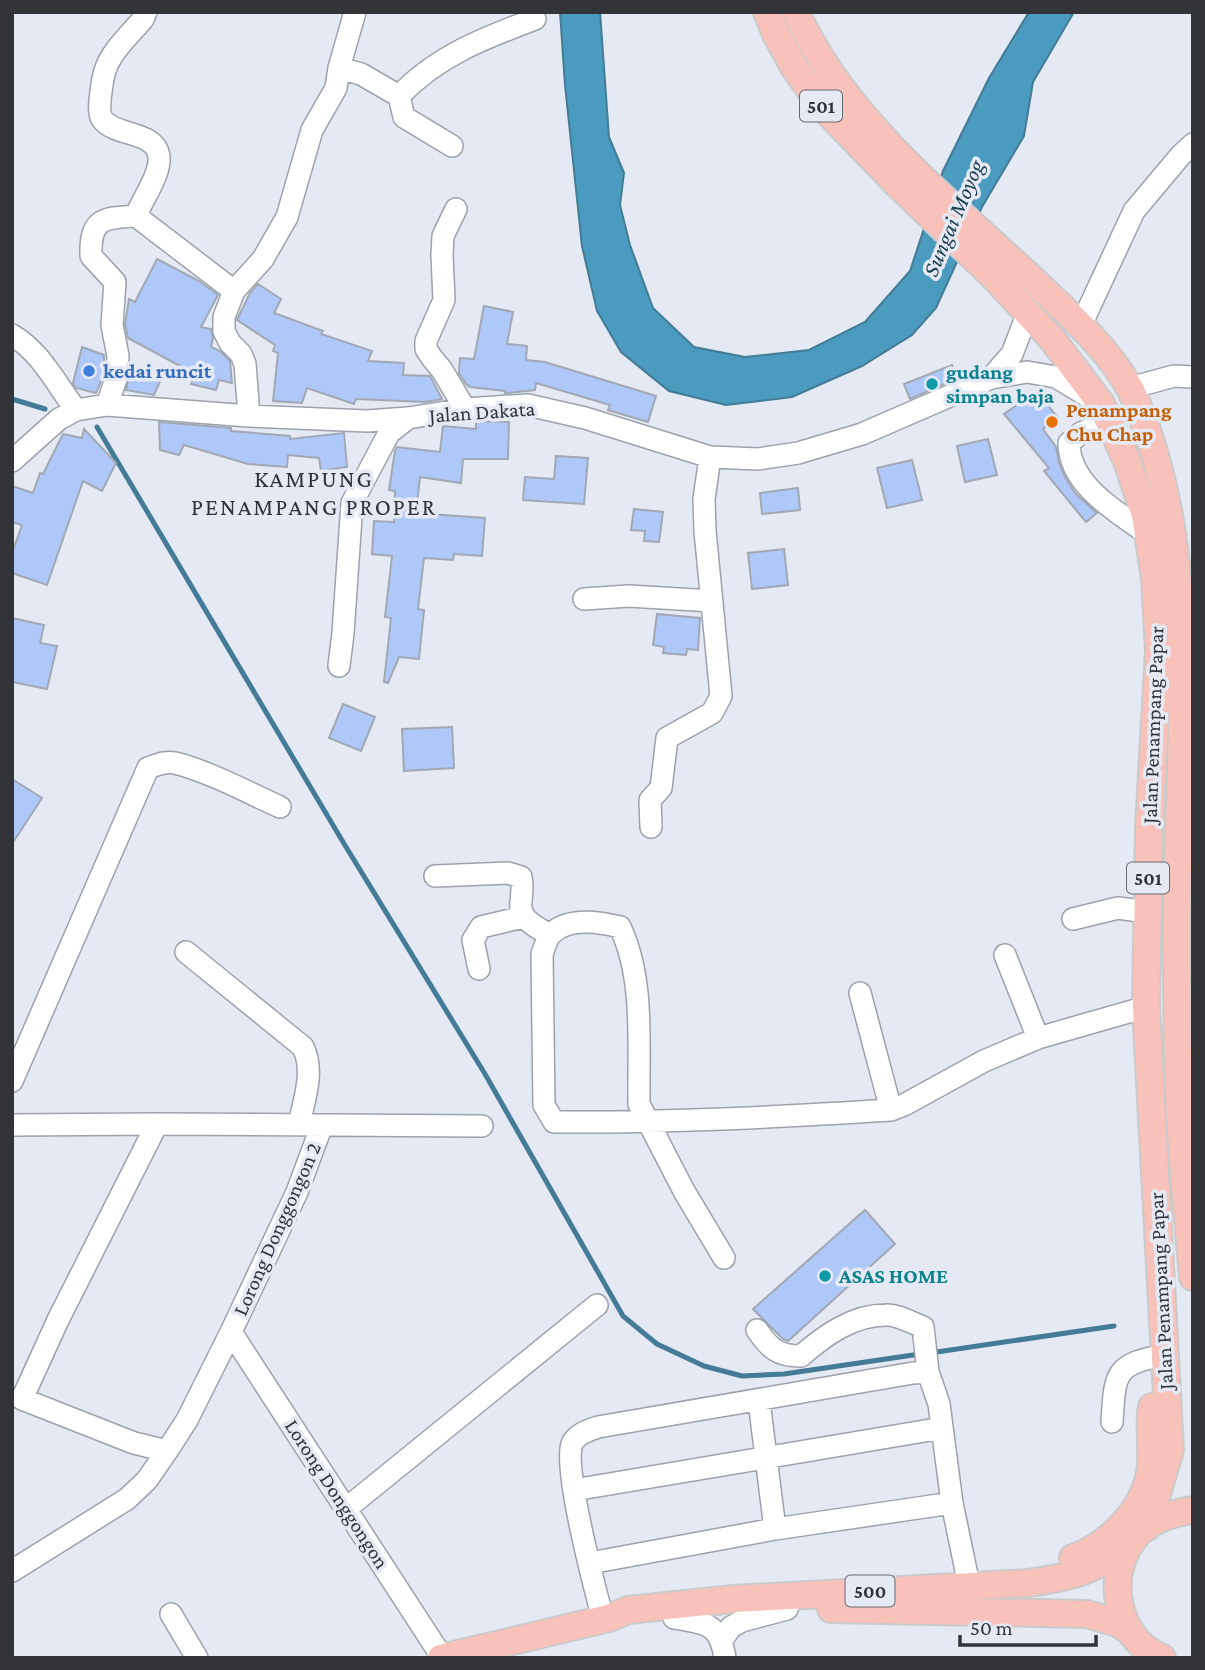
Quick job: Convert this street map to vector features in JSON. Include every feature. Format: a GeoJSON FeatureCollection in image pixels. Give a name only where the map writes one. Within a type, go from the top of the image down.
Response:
{"type":"FeatureCollection","features":[{"type":"Feature","properties":{"kind":"main road","name":"Jalan Penampang Papar"},"geometry":{"type":"LineString","coordinates":[[767,12],[776,34],[805,85],[845,131],[1028,275],[1081,325],[1130,388],[1154,434],[1172,489],[1185,566],[1190,670],[1179,1102],[1193,1278]]}},
{"type":"Feature","properties":{"kind":"main road","name":"Jalan Penampang Papar"},"geometry":{"type":"LineString","coordinates":[[796,12],[824,66],[866,118],[908,179],[1052,339],[1106,413],[1145,515],[1155,578],[1159,650],[1147,912],[1146,1007],[1170,1450],[1147,1527]]}},
{"type":"Feature","properties":{"kind":"main road"},"geometry":{"type":"LineString","coordinates":[[1001,1583],[1014,1570],[1077,1557],[1105,1542],[1128,1520],[1145,1490],[1151,1471],[1151,1410],[1165,1365]]}},
{"type":"Feature","properties":{"kind":"main road","name":"500"},"geometry":{"type":"LineString","coordinates":[[442,1658],[606,1618],[628,1610],[734,1599],[1028,1583],[1067,1578],[1092,1569],[1126,1550],[1147,1527],[1170,1514],[1193,1510]]}},
{"type":"Feature","properties":{"kind":"main road","name":"500"},"geometry":{"type":"LineString","coordinates":[[1126,1550],[1119,1570],[1117,1591],[1121,1612],[1130,1631]]}},
{"type":"Feature","properties":{"kind":"main road","name":"500"},"geometry":{"type":"LineString","coordinates":[[606,1618],[628,1622],[787,1609],[1087,1614],[1117,1623],[1130,1631],[1158,1657]]}},
{"type":"Feature","properties":{"kind":"street"},"geometry":{"type":"LineString","coordinates":[[135,216],[157,168],[159,156],[155,146],[107,123],[99,110],[107,66],[146,12]]}},
{"type":"Feature","properties":{"kind":"street"},"geometry":{"type":"LineString","coordinates":[[249,416],[245,364],[224,331],[224,317],[234,291],[263,259],[287,217],[312,130],[336,88],[355,12]]}},
{"type":"Feature","properties":{"kind":"street"},"geometry":{"type":"LineString","coordinates":[[399,96],[426,71],[462,48],[535,19]]}},
{"type":"Feature","properties":{"kind":"street"},"geometry":{"type":"LineString","coordinates":[[339,68],[361,74],[399,96],[404,117],[452,146]]}},
{"type":"Feature","properties":{"kind":"street"},"geometry":{"type":"LineString","coordinates":[[1081,325],[1134,211],[1193,144]]}},
{"type":"Feature","properties":{"kind":"street"},"geometry":{"type":"LineString","coordinates":[[456,209],[443,236],[444,300],[426,341],[426,349],[465,409]]}},
{"type":"Feature","properties":{"kind":"street"},"geometry":{"type":"LineString","coordinates":[[107,405],[117,376],[118,356],[112,325],[115,282],[91,256],[90,244],[100,222],[106,218],[135,216],[234,291]]}},
{"type":"Feature","properties":{"kind":"street","name":"Jalan Dakata"},"geometry":{"type":"LineString","coordinates":[[991,378],[1012,354],[1028,312]]}},
{"type":"Feature","properties":{"kind":"street"},"geometry":{"type":"LineString","coordinates":[[12,335],[36,355],[76,410]]}},
{"type":"Feature","properties":{"kind":"street","name":"Jalan Dakata"},"geometry":{"type":"LineString","coordinates":[[12,461],[59,419],[76,410],[107,405],[249,416],[367,421],[465,409],[528,405],[710,457],[758,459],[798,453],[862,434],[991,378],[1027,372],[1056,377],[1106,413]]}},
{"type":"Feature","properties":{"kind":"street"},"geometry":{"type":"LineString","coordinates":[[1130,388],[1174,376],[1193,377]]}},
{"type":"Feature","properties":{"kind":"street"},"geometry":{"type":"LineString","coordinates":[[1106,413],[1069,443],[1069,456],[1083,479],[1102,501],[1147,534]]}},
{"type":"Feature","properties":{"kind":"street"},"geometry":{"type":"LineString","coordinates":[[339,666],[352,503],[389,433],[408,418]]}},
{"type":"Feature","properties":{"kind":"street"},"geometry":{"type":"LineString","coordinates":[[651,827],[650,800],[661,788],[667,738],[712,713],[721,696],[705,499],[710,457]]}},
{"type":"Feature","properties":{"kind":"street"},"geometry":{"type":"LineString","coordinates":[[584,599],[629,596],[712,601]]}},
{"type":"Feature","properties":{"kind":"street"},"geometry":{"type":"LineString","coordinates":[[12,1081],[148,768],[162,763],[173,763],[230,784],[280,807]]}},
{"type":"Feature","properties":{"kind":"street"},"geometry":{"type":"LineString","coordinates":[[435,876],[508,873],[521,877],[523,885],[520,909],[523,917],[550,935]]}},
{"type":"Feature","properties":{"kind":"street"},"geometry":{"type":"LineString","coordinates":[[1073,919],[1118,908],[1147,912]]}},
{"type":"Feature","properties":{"kind":"street"},"geometry":{"type":"LineString","coordinates":[[479,969],[473,940],[481,927],[523,917]]}},
{"type":"Feature","properties":{"kind":"street"},"geometry":{"type":"LineString","coordinates":[[724,1258],[678,1180],[649,1119],[639,1104],[636,979],[630,947],[620,927],[596,921],[561,926],[550,935],[542,954],[544,1105],[554,1122],[649,1119],[722,1120],[891,1110],[984,1061],[1038,1038],[1146,1007]]}},
{"type":"Feature","properties":{"kind":"street"},"geometry":{"type":"LineString","coordinates":[[186,952],[303,1047],[309,1058],[309,1075],[299,1125]]}},
{"type":"Feature","properties":{"kind":"street"},"geometry":{"type":"LineString","coordinates":[[1005,955],[1038,1038]]}},
{"type":"Feature","properties":{"kind":"street"},"geometry":{"type":"LineString","coordinates":[[860,993],[891,1110]]}},
{"type":"Feature","properties":{"kind":"street"},"geometry":{"type":"LineString","coordinates":[[157,1124],[17,1398],[134,1443],[167,1451]]}},
{"type":"Feature","properties":{"kind":"street"},"geometry":{"type":"LineString","coordinates":[[12,1125],[482,1126]]}},
{"type":"Feature","properties":{"kind":"street","name":"Lorong Donggongon 2"},"geometry":{"type":"LineString","coordinates":[[12,1571],[127,1499],[147,1480],[187,1420],[231,1332],[297,1192],[322,1125]]}},
{"type":"Feature","properties":{"kind":"street"},"geometry":{"type":"LineString","coordinates":[[346,1508],[597,1305]]}},
{"type":"Feature","properties":{"kind":"street"},"geometry":{"type":"LineString","coordinates":[[757,1330],[768,1346],[787,1356],[801,1356],[816,1342],[846,1323],[887,1314],[923,1327],[928,1372],[939,1404],[952,1503],[969,1585]]}},
{"type":"Feature","properties":{"kind":"street","name":"Lorong Donggongon"},"geometry":{"type":"LineString","coordinates":[[231,1332],[442,1658]]}},
{"type":"Feature","properties":{"kind":"street"},"geometry":{"type":"LineString","coordinates":[[1112,1422],[1114,1388],[1119,1373],[1142,1359],[1165,1365]]}},
{"type":"Feature","properties":{"kind":"street"},"geometry":{"type":"LineString","coordinates":[[606,1618],[590,1563],[574,1490],[570,1457],[572,1442],[584,1432],[598,1427],[928,1372]]}},
{"type":"Feature","properties":{"kind":"street"},"geometry":{"type":"LineString","coordinates":[[759,1401],[775,1529]]}},
{"type":"Feature","properties":{"kind":"street"},"geometry":{"type":"LineString","coordinates":[[574,1490],[942,1427]]}},
{"type":"Feature","properties":{"kind":"street"},"geometry":{"type":"LineString","coordinates":[[590,1563],[775,1529],[952,1503]]}},
{"type":"Feature","properties":{"kind":"street"},"geometry":{"type":"LineString","coordinates":[[723,1649],[731,1627],[742,1621],[787,1609]]}},
{"type":"Feature","properties":{"kind":"street"},"geometry":{"type":"LineString","coordinates":[[171,1615],[197,1658]]}},
{"type":"Feature","properties":{"kind":"street"},"geometry":{"type":"LineString","coordinates":[[674,1618],[709,1626],[723,1649]]}},
{"type":"Feature","properties":{"kind":"water","name":"Sungai Moyog"},"geometry":{"type":"Polygon","coordinates":[[[560,12],[600,12],[609,137],[624,173],[620,205],[630,245],[653,308],[694,347],[745,357],[809,350],[865,322],[910,271],[943,171],[989,78],[1029,12],[1074,12],[1033,82],[1024,136],[982,207],[936,308],[912,335],[862,366],[792,397],[726,405],[669,391],[621,352],[597,311],[582,246],[560,12]]]}},
{"type":"Feature","properties":{"kind":"building"},"geometry":{"type":"Polygon","coordinates":[[[157,259],[199,281],[218,295],[201,327],[211,329],[211,347],[220,351],[230,361],[232,383],[219,380],[216,390],[191,384],[195,374],[128,338],[125,324],[129,299],[135,302],[157,259]]]}},
{"type":"Feature","properties":{"kind":"building"},"geometry":{"type":"Polygon","coordinates":[[[258,284],[281,299],[274,313],[323,331],[321,334],[372,351],[368,361],[404,363],[403,375],[430,376],[442,399],[425,402],[356,399],[354,404],[307,388],[302,403],[273,401],[278,353],[273,351],[275,345],[237,320],[250,293],[258,284]]]}},
{"type":"Feature","properties":{"kind":"building"},"geometry":{"type":"Polygon","coordinates":[[[484,306],[513,312],[507,344],[527,346],[526,360],[545,362],[656,396],[648,422],[608,410],[610,405],[536,383],[535,390],[508,393],[470,387],[459,373],[460,358],[474,359],[484,306]]]}},
{"type":"Feature","properties":{"kind":"building","name":"kedai runcit"},"geometry":{"type":"Polygon","coordinates":[[[82,347],[104,355],[104,373],[96,393],[76,388],[73,383],[82,347]]]}},
{"type":"Feature","properties":{"kind":"building"},"geometry":{"type":"Polygon","coordinates":[[[131,365],[162,377],[154,395],[126,390],[131,365]]]}},
{"type":"Feature","properties":{"kind":"building","name":"gudang simpan baja"},"geometry":{"type":"Polygon","coordinates":[[[952,365],[957,378],[910,399],[904,384],[952,365]]]}},
{"type":"Feature","properties":{"kind":"building"},"geometry":{"type":"Polygon","coordinates":[[[1027,398],[1047,404],[1058,418],[1043,429],[1056,447],[1066,479],[1076,494],[1097,513],[1086,522],[1044,471],[1049,468],[1004,414],[1027,398]]]}},
{"type":"Feature","properties":{"kind":"building"},"geometry":{"type":"Polygon","coordinates":[[[476,421],[509,422],[508,459],[463,459],[461,483],[420,477],[416,513],[485,518],[482,556],[454,554],[453,560],[424,558],[418,609],[424,610],[419,659],[399,657],[388,683],[384,682],[391,618],[385,617],[392,556],[372,554],[374,521],[394,522],[395,491],[389,490],[395,451],[397,447],[440,452],[443,426],[476,429],[476,421]]]}},
{"type":"Feature","properties":{"kind":"building"},"geometry":{"type":"Polygon","coordinates":[[[159,422],[231,428],[231,431],[290,436],[290,439],[344,433],[347,467],[321,471],[319,458],[288,455],[287,467],[248,464],[184,445],[179,455],[160,450],[159,422]]]}},
{"type":"Feature","properties":{"kind":"building"},"geometry":{"type":"Polygon","coordinates":[[[84,429],[116,463],[102,491],[83,481],[47,585],[12,573],[12,553],[22,525],[12,522],[12,486],[33,493],[40,473],[43,474],[63,434],[82,438],[84,429]]]}},
{"type":"Feature","properties":{"kind":"building"},"geometry":{"type":"Polygon","coordinates":[[[988,439],[997,475],[965,482],[957,446],[988,439]]]}},
{"type":"Feature","properties":{"kind":"building"},"geometry":{"type":"Polygon","coordinates":[[[556,456],[588,458],[584,504],[523,500],[525,477],[554,479],[556,456]]]}},
{"type":"Feature","properties":{"kind":"building"},"geometry":{"type":"Polygon","coordinates":[[[912,460],[922,500],[887,508],[877,468],[912,460]]]}},
{"type":"Feature","properties":{"kind":"building"},"geometry":{"type":"Polygon","coordinates":[[[798,488],[800,510],[762,514],[760,493],[798,488]]]}},
{"type":"Feature","properties":{"kind":"building"},"geometry":{"type":"Polygon","coordinates":[[[634,509],[663,512],[659,542],[644,541],[645,531],[631,530],[634,509]]]}},
{"type":"Feature","properties":{"kind":"building"},"geometry":{"type":"Polygon","coordinates":[[[784,549],[788,585],[752,589],[748,553],[784,549]]]}},
{"type":"Feature","properties":{"kind":"building"},"geometry":{"type":"Polygon","coordinates":[[[657,614],[700,618],[698,650],[687,649],[686,655],[663,653],[664,647],[653,645],[657,614]]]}},
{"type":"Feature","properties":{"kind":"building"},"geometry":{"type":"Polygon","coordinates":[[[12,618],[44,625],[40,643],[57,646],[47,689],[12,682],[12,618]]]}},
{"type":"Feature","properties":{"kind":"building"},"geometry":{"type":"Polygon","coordinates":[[[343,704],[375,717],[361,751],[329,738],[343,704]]]}},
{"type":"Feature","properties":{"kind":"building"},"geometry":{"type":"Polygon","coordinates":[[[452,727],[454,768],[404,771],[402,729],[452,727]]]}},
{"type":"Feature","properties":{"kind":"building"},"geometry":{"type":"Polygon","coordinates":[[[12,779],[42,798],[12,844],[12,779]]]}},
{"type":"Feature","properties":{"kind":"building","name":"ASAS HOME"},"geometry":{"type":"Polygon","coordinates":[[[865,1210],[895,1244],[788,1341],[783,1339],[753,1309],[865,1210]]]}},
{"type":"Feature","properties":{"kind":"waterway"},"geometry":{"type":"LineString","coordinates":[[12,399],[45,409]]}},
{"type":"Feature","properties":{"kind":"waterway"},"geometry":{"type":"LineString","coordinates":[[97,427],[343,842],[485,1074],[623,1316],[657,1344],[704,1366],[742,1376],[784,1374],[920,1354]]}},
{"type":"Feature","properties":{"kind":"waterway"},"geometry":{"type":"LineString","coordinates":[[930,1353],[1114,1326]]}},
{"type":"Feature","properties":{"kind":"place","name":"kedai runcit"},"geometry":{"type":"Point","coordinates":[89,371]}},
{"type":"Feature","properties":{"kind":"place","name":"gudang simpan baja"},"geometry":{"type":"Point","coordinates":[932,384]}},
{"type":"Feature","properties":{"kind":"place","name":"Penampang Chu Chap"},"geometry":{"type":"Point","coordinates":[1052,422]}},
{"type":"Feature","properties":{"kind":"place","name":"ASAS HOME"},"geometry":{"type":"Point","coordinates":[825,1276]}},
{"type":"Feature","properties":{"kind":"district","name":"KAMPUNG PENAMPANG PROPER"},"geometry":{"type":"Point","coordinates":[314,492]}}]}
